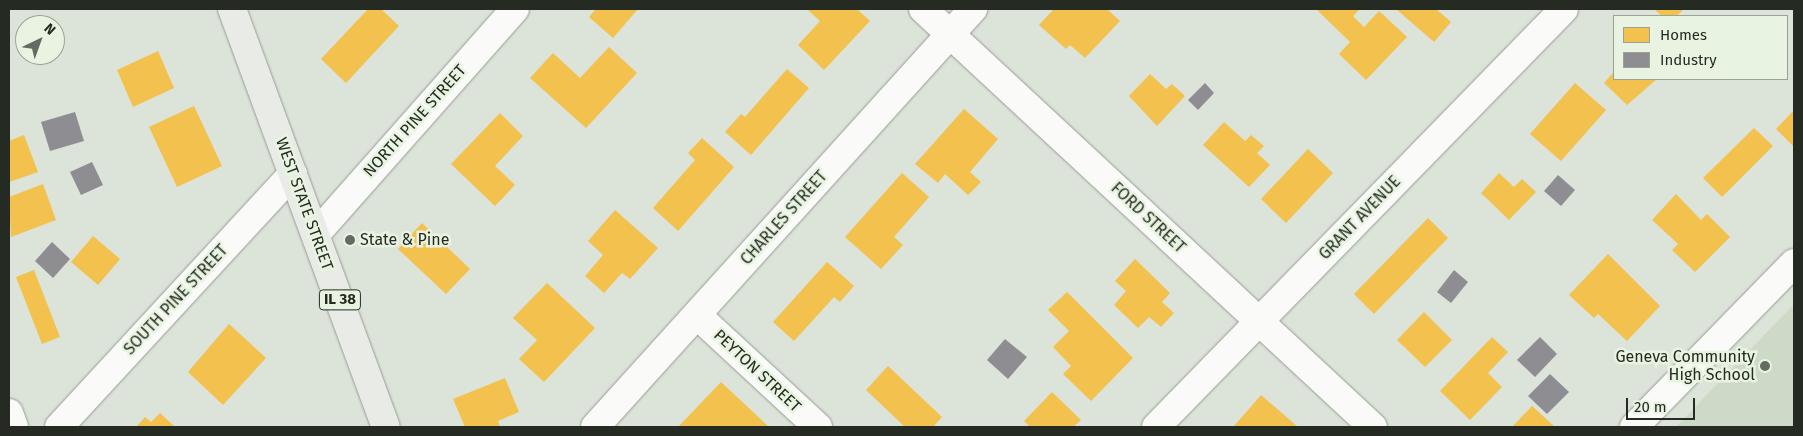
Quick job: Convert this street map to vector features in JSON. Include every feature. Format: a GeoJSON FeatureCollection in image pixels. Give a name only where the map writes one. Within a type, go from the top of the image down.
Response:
{"type":"FeatureCollection","features":[{"type":"Feature","properties":{"kind":"main road","name":"WEST STATE STREET"},"geometry":{"type":"LineString","coordinates":[[232,9],[386,427]]}},
{"type":"Feature","properties":{"kind":"street","name":"NORTH PINE STREET"},"geometry":{"type":"LineString","coordinates":[[316,234],[515,9]]}},
{"type":"Feature","properties":{"kind":"street","name":"FORD STREET"},"geometry":{"type":"LineString","coordinates":[[923,9],[1373,427]]}},
{"type":"Feature","properties":{"kind":"street","name":"CHARLES STREET"},"geometry":{"type":"LineString","coordinates":[[595,427],[973,9]]}},
{"type":"Feature","properties":{"kind":"street","name":"GRANT AVENUE"},"geometry":{"type":"LineString","coordinates":[[1156,427],[1564,9]]}},
{"type":"Feature","properties":{"kind":"street","name":"SOUTH PINE STREET"},"geometry":{"type":"LineString","coordinates":[[59,427],[293,173]]}},
{"type":"Feature","properties":{"kind":"street"},"geometry":{"type":"LineString","coordinates":[[1634,427],[1794,263]]}},
{"type":"Feature","properties":{"kind":"street","name":"PEYTON STREET"},"geometry":{"type":"LineString","coordinates":[[697,315],[818,427]]}},
{"type":"Feature","properties":{"kind":"street"},"geometry":{"type":"LineString","coordinates":[[9,413],[14,427]]}},
{"type":"Feature","properties":{"kind":"shaded area","name":"Geneva Community High School"},"geometry":{"type":"Polygon","coordinates":[[[1794,304],[1794,427],[1676,427],[1794,304]]]}},
{"type":"Feature","properties":{"kind":"building: Homes"},"geometry":{"type":"Polygon","coordinates":[[[368,9],[381,9],[399,26],[346,83],[321,59],[368,9]]]}},
{"type":"Feature","properties":{"kind":"building: Homes"},"geometry":{"type":"Polygon","coordinates":[[[596,9],[638,9],[613,38],[589,17],[596,9]]]}},
{"type":"Feature","properties":{"kind":"building: Homes"},"geometry":{"type":"Polygon","coordinates":[[[807,9],[857,9],[870,21],[824,70],[798,45],[820,21],[807,9]]]}},
{"type":"Feature","properties":{"kind":"building: Homes"},"geometry":{"type":"Polygon","coordinates":[[[1054,9],[1107,9],[1120,21],[1085,58],[1070,45],[1066,49],[1039,25],[1054,9]]]}},
{"type":"Feature","properties":{"kind":"building: Homes"},"geometry":{"type":"Polygon","coordinates":[[[1316,9],[1360,9],[1353,16],[1364,27],[1379,11],[1407,37],[1366,80],[1339,54],[1350,42],[1316,9]]]}},
{"type":"Feature","properties":{"kind":"building: Homes"},"geometry":{"type":"Polygon","coordinates":[[[1396,9],[1436,9],[1451,22],[1434,42],[1396,9]]]}},
{"type":"Feature","properties":{"kind":"building: Homes"},"geometry":{"type":"Polygon","coordinates":[[[1654,9],[1684,9],[1678,15],[1661,15],[1654,9]]]}},
{"type":"Feature","properties":{"kind":"building: Homes"},"geometry":{"type":"Polygon","coordinates":[[[609,47],[637,73],[586,128],[530,78],[553,53],[580,78],[609,47]]]}},
{"type":"Feature","properties":{"kind":"building: Homes"},"geometry":{"type":"Polygon","coordinates":[[[158,51],[174,88],[133,107],[117,70],[158,51]]]}},
{"type":"Feature","properties":{"kind":"building: Homes"},"geometry":{"type":"Polygon","coordinates":[[[787,69],[809,88],[751,155],[725,132],[741,114],[745,117],[787,69]]]}},
{"type":"Feature","properties":{"kind":"building: Homes"},"geometry":{"type":"Polygon","coordinates":[[[1613,73],[1613,80],[1656,80],[1627,105],[1604,83],[1613,73]]]}},
{"type":"Feature","properties":{"kind":"building: Homes"},"geometry":{"type":"Polygon","coordinates":[[[1150,74],[1166,89],[1172,84],[1185,96],[1157,126],[1129,96],[1150,74]]]}},
{"type":"Feature","properties":{"kind":"building: Homes"},"geometry":{"type":"Polygon","coordinates":[[[1575,83],[1606,110],[1561,161],[1530,134],[1575,83]]]}},
{"type":"Feature","properties":{"kind":"building: Homes"},"geometry":{"type":"Polygon","coordinates":[[[194,106],[222,166],[177,187],[149,127],[194,106]]]}},
{"type":"Feature","properties":{"kind":"building: Homes"},"geometry":{"type":"Polygon","coordinates":[[[964,109],[998,139],[970,172],[981,182],[968,195],[945,174],[938,183],[915,164],[964,109]]]}},
{"type":"Feature","properties":{"kind":"building: Homes"},"geometry":{"type":"Polygon","coordinates":[[[1794,110],[1794,147],[1776,129],[1794,110]]]}},
{"type":"Feature","properties":{"kind":"building: Homes"},"geometry":{"type":"Polygon","coordinates":[[[500,113],[523,136],[495,166],[515,185],[495,206],[451,164],[500,113]]]}},
{"type":"Feature","properties":{"kind":"building: Homes"},"geometry":{"type":"Polygon","coordinates":[[[1224,122],[1245,141],[1251,135],[1264,146],[1257,153],[1270,165],[1249,187],[1203,145],[1224,122]]]}},
{"type":"Feature","properties":{"kind":"building: Homes"},"geometry":{"type":"Polygon","coordinates":[[[1754,128],[1773,146],[1722,197],[1703,178],[1754,128]]]}},
{"type":"Feature","properties":{"kind":"building: Homes"},"geometry":{"type":"Polygon","coordinates":[[[24,135],[38,172],[9,182],[9,141],[24,135]]]}},
{"type":"Feature","properties":{"kind":"building: Homes"},"geometry":{"type":"Polygon","coordinates":[[[702,138],[734,167],[678,231],[653,208],[695,160],[688,153],[702,138]]]}},
{"type":"Feature","properties":{"kind":"building: Homes"},"geometry":{"type":"Polygon","coordinates":[[[1308,149],[1333,173],[1286,223],[1261,199],[1308,149]]]}},
{"type":"Feature","properties":{"kind":"building: Homes"},"geometry":{"type":"Polygon","coordinates":[[[902,173],[929,197],[894,237],[903,245],[881,269],[845,237],[902,173]]]}},
{"type":"Feature","properties":{"kind":"building: Homes"},"geometry":{"type":"Polygon","coordinates":[[[1499,173],[1514,187],[1522,179],[1536,192],[1509,220],[1481,193],[1499,173]]]}},
{"type":"Feature","properties":{"kind":"building: Homes"},"geometry":{"type":"Polygon","coordinates":[[[43,184],[56,220],[11,237],[9,197],[43,184]]]}},
{"type":"Feature","properties":{"kind":"building: Homes"},"geometry":{"type":"Polygon","coordinates":[[[1676,194],[1701,220],[1707,214],[1730,237],[1695,272],[1672,250],[1678,244],[1652,220],[1676,194]]]}},
{"type":"Feature","properties":{"kind":"building: Homes"},"geometry":{"type":"Polygon","coordinates":[[[615,210],[658,248],[630,279],[622,273],[604,293],[585,276],[603,255],[588,241],[615,210]]]}},
{"type":"Feature","properties":{"kind":"building: Homes"},"geometry":{"type":"Polygon","coordinates":[[[1428,218],[1448,238],[1374,314],[1354,294],[1428,218]]]}},
{"type":"Feature","properties":{"kind":"building: Homes"},"geometry":{"type":"Polygon","coordinates":[[[422,223],[470,269],[446,294],[398,249],[422,223]]]}},
{"type":"Feature","properties":{"kind":"building: Homes"},"geometry":{"type":"Polygon","coordinates":[[[93,236],[120,259],[98,285],[71,262],[93,236]]]}},
{"type":"Feature","properties":{"kind":"building: Homes"},"geometry":{"type":"Polygon","coordinates":[[[1608,254],[1660,306],[1627,341],[1598,314],[1594,318],[1569,295],[1608,254]]]}},
{"type":"Feature","properties":{"kind":"building: Homes"},"geometry":{"type":"Polygon","coordinates":[[[1135,259],[1170,293],[1162,302],[1174,313],[1161,327],[1149,317],[1138,328],[1114,305],[1126,291],[1115,281],[1135,259]]]}},
{"type":"Feature","properties":{"kind":"building: Homes"},"geometry":{"type":"Polygon","coordinates":[[[827,262],[854,286],[840,302],[834,297],[794,341],[773,322],[827,262]]]}},
{"type":"Feature","properties":{"kind":"building: Homes"},"geometry":{"type":"Polygon","coordinates":[[[34,270],[60,337],[42,344],[16,277],[34,270]]]}},
{"type":"Feature","properties":{"kind":"building: Homes"},"geometry":{"type":"Polygon","coordinates":[[[547,283],[595,328],[544,382],[519,359],[537,340],[513,318],[547,283]]]}},
{"type":"Feature","properties":{"kind":"building: Homes"},"geometry":{"type":"Polygon","coordinates":[[[1067,292],[1133,358],[1091,401],[1063,374],[1071,366],[1053,347],[1069,331],[1048,310],[1067,292]]]}},
{"type":"Feature","properties":{"kind":"building: Homes"},"geometry":{"type":"Polygon","coordinates":[[[1424,312],[1452,340],[1425,367],[1397,340],[1424,312]]]}},
{"type":"Feature","properties":{"kind":"building: Homes"},"geometry":{"type":"Polygon","coordinates":[[[229,324],[266,358],[223,405],[188,372],[229,324]]]}},
{"type":"Feature","properties":{"kind":"building: Homes"},"geometry":{"type":"Polygon","coordinates":[[[1492,337],[1508,352],[1488,373],[1502,387],[1470,420],[1440,391],[1492,337]]]}},
{"type":"Feature","properties":{"kind":"building: Homes"},"geometry":{"type":"Polygon","coordinates":[[[888,366],[942,417],[933,427],[905,427],[866,390],[888,366]]]}},
{"type":"Feature","properties":{"kind":"building: Homes"},"geometry":{"type":"Polygon","coordinates":[[[505,378],[519,412],[498,421],[500,427],[465,427],[453,399],[505,378]]]}},
{"type":"Feature","properties":{"kind":"building: Homes"},"geometry":{"type":"Polygon","coordinates":[[[721,382],[769,427],[678,427],[721,382]]]}},
{"type":"Feature","properties":{"kind":"building: Homes"},"geometry":{"type":"Polygon","coordinates":[[[1052,392],[1081,420],[1073,427],[1030,427],[1024,421],[1052,392]]]}},
{"type":"Feature","properties":{"kind":"building: Homes"},"geometry":{"type":"Polygon","coordinates":[[[1261,395],[1298,427],[1234,426],[1261,395]]]}},
{"type":"Feature","properties":{"kind":"building: Homes"},"geometry":{"type":"Polygon","coordinates":[[[1532,406],[1555,427],[1512,427],[1532,406]]]}},
{"type":"Feature","properties":{"kind":"building: Homes"},"geometry":{"type":"Polygon","coordinates":[[[160,413],[175,427],[136,427],[145,417],[151,422],[160,413]]]}},
{"type":"Feature","properties":{"kind":"building: Industry"},"geometry":{"type":"Polygon","coordinates":[[[1205,83],[1214,93],[1198,110],[1188,100],[1205,83]]]}},
{"type":"Feature","properties":{"kind":"building: Industry"},"geometry":{"type":"Polygon","coordinates":[[[75,112],[84,141],[50,151],[41,122],[75,112]]]}},
{"type":"Feature","properties":{"kind":"building: Industry"},"geometry":{"type":"Polygon","coordinates":[[[92,162],[103,185],[81,195],[70,172],[92,162]]]}},
{"type":"Feature","properties":{"kind":"building: Industry"},"geometry":{"type":"Polygon","coordinates":[[[1558,175],[1575,190],[1561,206],[1544,191],[1558,175]]]}},
{"type":"Feature","properties":{"kind":"building: Industry"},"geometry":{"type":"Polygon","coordinates":[[[52,242],[70,259],[53,278],[35,261],[52,242]]]}},
{"type":"Feature","properties":{"kind":"building: Industry"},"geometry":{"type":"Polygon","coordinates":[[[1454,270],[1468,282],[1451,303],[1437,292],[1454,270]]]}},
{"type":"Feature","properties":{"kind":"building: Industry"},"geometry":{"type":"Polygon","coordinates":[[[1540,337],[1557,354],[1535,377],[1517,360],[1540,337]]]}},
{"type":"Feature","properties":{"kind":"building: Industry"},"geometry":{"type":"Polygon","coordinates":[[[1005,339],[1027,357],[1008,379],[987,360],[1005,339]]]}},
{"type":"Feature","properties":{"kind":"building: Industry"},"geometry":{"type":"Polygon","coordinates":[[[1550,374],[1569,392],[1547,414],[1528,396],[1550,374]]]}},
{"type":"Feature","properties":{"kind":"place","name":"State & Pine"},"geometry":{"type":"Point","coordinates":[350,240]}},
{"type":"Feature","properties":{"kind":"place","name":"Geneva Community High School"},"geometry":{"type":"Point","coordinates":[1765,366]}}]}
